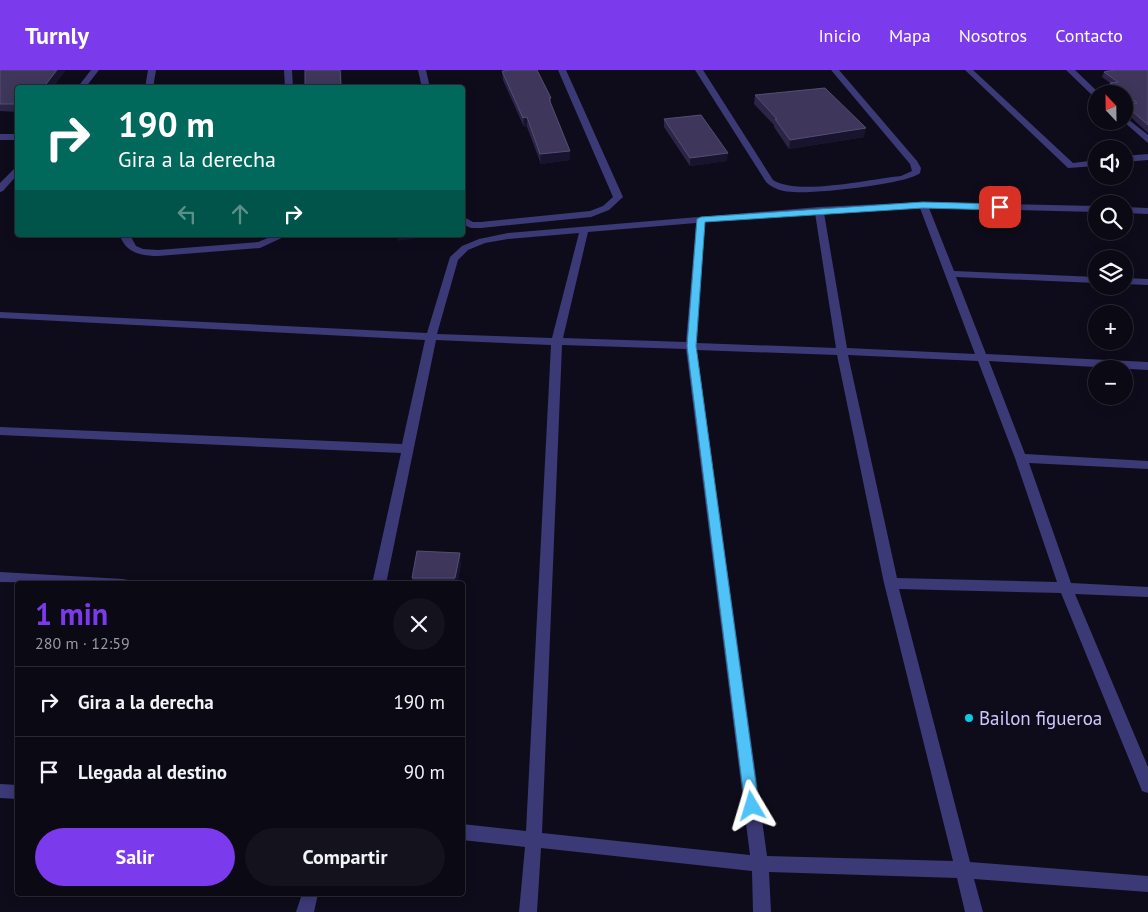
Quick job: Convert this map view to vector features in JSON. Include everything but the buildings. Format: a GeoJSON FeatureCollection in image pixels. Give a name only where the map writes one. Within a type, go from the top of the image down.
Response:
{"type":"FeatureCollection","features":[{"type":"Feature","properties":{"kind":"street"},"geometry":{"type":"LineString","coordinates":[[83,85],[95,70]]}},
{"type":"Feature","properties":{"kind":"street"},"geometry":{"type":"LineString","coordinates":[[150,85],[152,70]]}},
{"type":"Feature","properties":{"kind":"street"},"geometry":{"type":"LineString","coordinates":[[288,70],[290,85]]}},
{"type":"Feature","properties":{"kind":"street"},"geometry":{"type":"LineString","coordinates":[[422,70],[425,85]]}},
{"type":"Feature","properties":{"kind":"street"},"geometry":{"type":"LineString","coordinates":[[465,221],[471,224],[481,225],[591,214],[612,205],[618,197],[562,70]]}},
{"type":"Feature","properties":{"kind":"street"},"geometry":{"type":"LineString","coordinates":[[699,70],[770,182],[776,186],[806,190],[902,178],[916,173],[914,163],[835,70]]}},
{"type":"Feature","properties":{"kind":"street"},"geometry":{"type":"LineString","coordinates":[[969,70],[1071,166],[1088,164]]}},
{"type":"Feature","properties":{"kind":"street"},"geometry":{"type":"LineString","coordinates":[[1070,70],[1088,87]]}},
{"type":"Feature","properties":{"kind":"street"},"geometry":{"type":"LineString","coordinates":[[1133,126],[1148,140]]}},
{"type":"Feature","properties":{"kind":"street"},"geometry":{"type":"LineString","coordinates":[[0,137],[15,137]]}},
{"type":"Feature","properties":{"kind":"street"},"geometry":{"type":"LineString","coordinates":[[1133,159],[1148,157]]}},
{"type":"Feature","properties":{"kind":"street"},"geometry":{"type":"LineString","coordinates":[[0,189],[15,172]]}},
{"type":"Feature","properties":{"kind":"street"},"geometry":{"type":"LineString","coordinates":[[923,205],[1021,458],[1066,588],[1148,786]]}},
{"type":"Feature","properties":{"kind":"street"},"geometry":{"type":"LineString","coordinates":[[380,581],[409,449],[431,337],[453,259],[465,248],[482,241],[508,236],[819,210],[923,205],[1088,210]]}},
{"type":"Feature","properties":{"kind":"street"},"geometry":{"type":"LineString","coordinates":[[819,210],[842,353],[891,584],[965,870],[974,912]]}},
{"type":"Feature","properties":{"kind":"street"},"geometry":{"type":"LineString","coordinates":[[1133,210],[1148,211]]}},
{"type":"Feature","properties":{"kind":"street"},"geometry":{"type":"LineString","coordinates":[[701,219],[692,346],[760,864],[762,912]]}},
{"type":"Feature","properties":{"kind":"street"},"geometry":{"type":"LineString","coordinates":[[528,912],[534,838],[557,341],[584,231]]}},
{"type":"Feature","properties":{"kind":"street"},"geometry":{"type":"LineString","coordinates":[[126,237],[126,241],[133,248],[144,253],[158,254],[260,244],[278,237]]}},
{"type":"Feature","properties":{"kind":"street"},"geometry":{"type":"LineString","coordinates":[[949,274],[1088,280]]}},
{"type":"Feature","properties":{"kind":"street"},"geometry":{"type":"LineString","coordinates":[[1133,281],[1148,282]]}},
{"type":"Feature","properties":{"kind":"street"},"geometry":{"type":"LineString","coordinates":[[0,315],[431,337],[842,353],[982,356],[1148,366]]}},
{"type":"Feature","properties":{"kind":"street"},"geometry":{"type":"LineString","coordinates":[[0,431],[409,449]]}},
{"type":"Feature","properties":{"kind":"street"},"geometry":{"type":"LineString","coordinates":[[1021,458],[1148,465]]}},
{"type":"Feature","properties":{"kind":"street"},"geometry":{"type":"LineString","coordinates":[[0,577],[70,581]]}},
{"type":"Feature","properties":{"kind":"street"},"geometry":{"type":"LineString","coordinates":[[891,584],[1148,592]]}},
{"type":"Feature","properties":{"kind":"street"},"geometry":{"type":"LineString","coordinates":[[0,791],[15,792]]}},
{"type":"Feature","properties":{"kind":"street"},"geometry":{"type":"LineString","coordinates":[[465,832],[534,838],[760,864],[965,870],[1148,884]]}},
{"type":"Feature","properties":{"kind":"street"},"geometry":{"type":"LineString","coordinates":[[306,912],[310,896]]}},
{"type":"Feature","properties":{"kind":"place","name":"Bailon figueroa"},"geometry":{"type":"Point","coordinates":[969,718]}},
{"type":"Feature","properties":{"kind":"route"},"geometry":{"type":"LineString","coordinates":[[752,806],[692,346],[701,219],[819,210],[923,205],[1000,207]]}}]}
